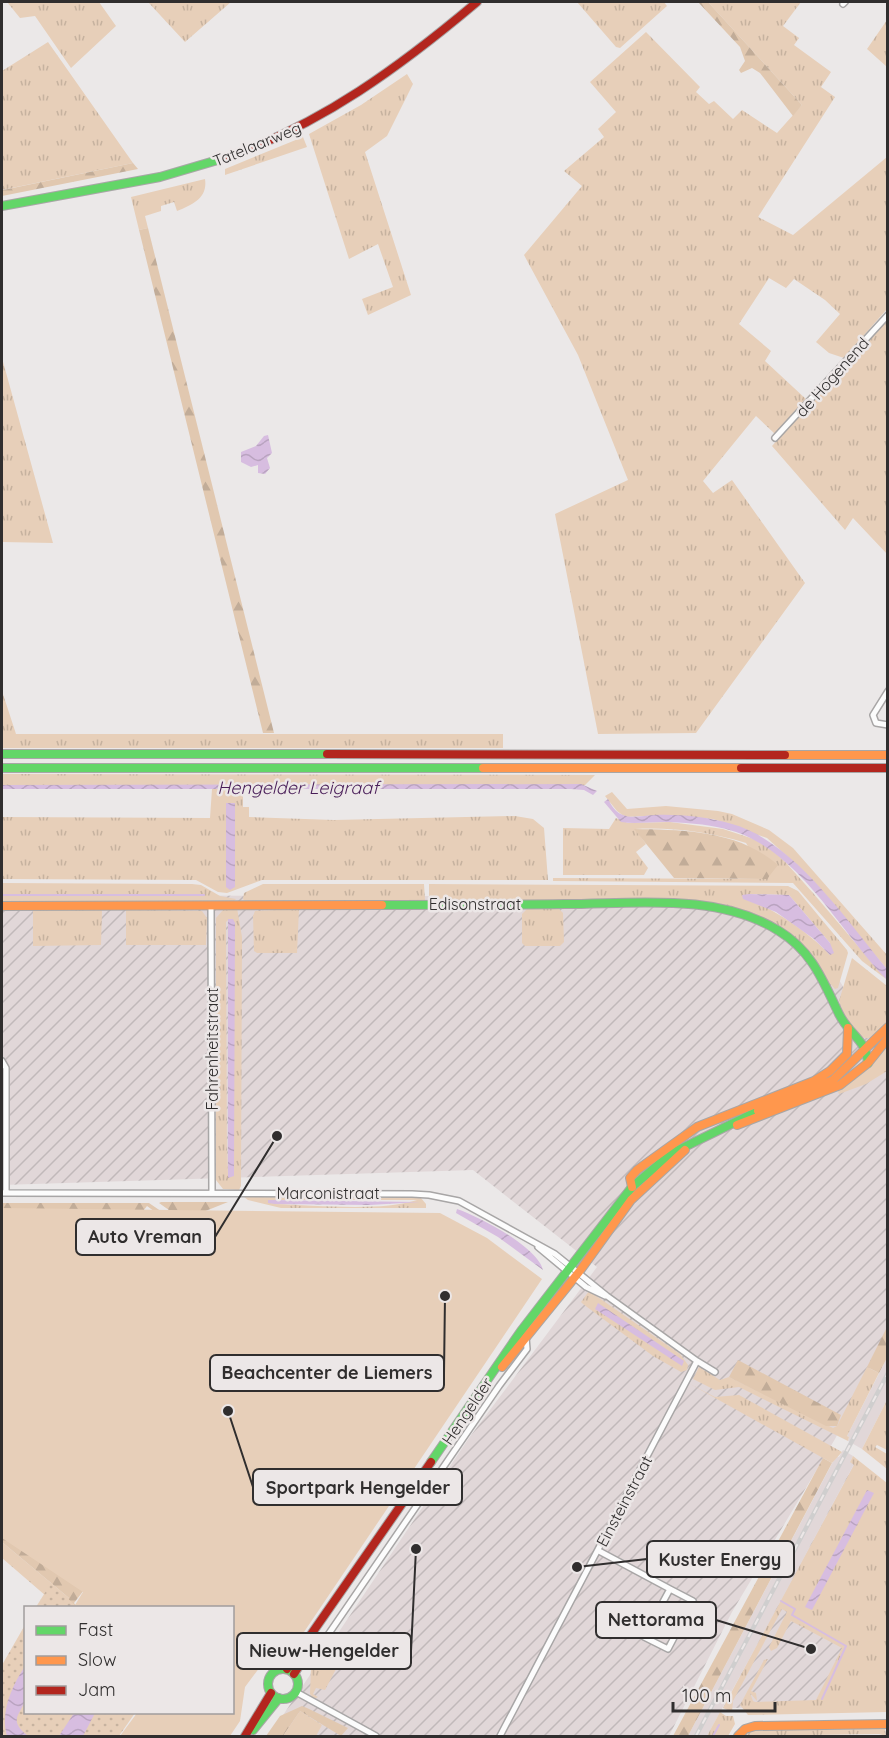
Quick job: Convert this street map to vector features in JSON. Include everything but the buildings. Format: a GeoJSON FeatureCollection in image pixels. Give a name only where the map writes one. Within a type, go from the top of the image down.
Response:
{"type":"FeatureCollection","features":[{"type":"Feature","properties":{"kind":"main road","name":"Tatelaarweg"},"geometry":{"type":"LineString","coordinates":[[2,206],[210,164],[265,144],[304,126],[369,87],[436,37],[477,2]]}},
{"type":"Feature","properties":{"kind":"main road"},"geometry":{"type":"LineString","coordinates":[[2,754],[888,755]]}},
{"type":"Feature","properties":{"kind":"main road"},"geometry":{"type":"LineString","coordinates":[[2,768],[888,768]]}},
{"type":"Feature","properties":{"kind":"main road","name":"Edisonstraat"},"geometry":{"type":"LineString","coordinates":[[2,906],[684,904],[730,909],[765,922],[804,952],[820,972],[848,1028],[865,1046]]}},
{"type":"Feature","properties":{"kind":"main road","name":"Hengelder"},"geometry":{"type":"LineString","coordinates":[[291,1671],[311,1638],[521,1331],[632,1187],[672,1153],[748,1115],[833,1080],[865,1046],[888,1026]]}},
{"type":"Feature","properties":{"kind":"main road"},"geometry":{"type":"LineString","coordinates":[[847,1052],[848,1028]]}},
{"type":"Feature","properties":{"kind":"main road","name":"Hengelder"},"geometry":{"type":"LineString","coordinates":[[732,1125],[746,1123],[830,1090],[848,1080],[868,1062],[888,1038]]}},
{"type":"Feature","properties":{"kind":"main road"},"geometry":{"type":"LineString","coordinates":[[865,1046],[868,1062]]}},
{"type":"Feature","properties":{"kind":"main road","name":"Hengelder"},"geometry":{"type":"LineString","coordinates":[[632,1187],[630,1178],[638,1170],[684,1135],[707,1122],[814,1081],[842,1061],[847,1052],[865,1046]]}},
{"type":"Feature","properties":{"kind":"main road","name":"Hengelder"},"geometry":{"type":"LineString","coordinates":[[291,1671],[310,1650],[485,1390],[639,1191],[687,1147]]}},
{"type":"Feature","properties":{"kind":"main road"},"geometry":{"type":"LineString","coordinates":[[280,1669],[291,1671],[298,1680],[296,1692],[290,1697],[279,1698],[271,1693],[268,1685],[270,1675],[280,1669]]}},
{"type":"Feature","properties":{"kind":"main road"},"geometry":{"type":"LineString","coordinates":[[247,1737],[271,1693]]}},
{"type":"Feature","properties":{"kind":"main road"},"geometry":{"type":"LineString","coordinates":[[247,1737],[279,1698]]}},
{"type":"Feature","properties":{"kind":"main road"},"geometry":{"type":"LineString","coordinates":[[738,1737],[745,1729],[755,1726],[888,1724]]}},
{"type":"Feature","properties":{"kind":"street","name":"de Hogenend"},"geometry":{"type":"LineString","coordinates":[[775,438],[888,315]]}},
{"type":"Feature","properties":{"kind":"street"},"geometry":{"type":"LineString","coordinates":[[888,691],[873,715],[876,723],[888,725]]}},
{"type":"Feature","properties":{"kind":"street","name":"Fahrenheitstraat"},"geometry":{"type":"LineString","coordinates":[[211,905],[212,1193]]}},
{"type":"Feature","properties":{"kind":"street"},"geometry":{"type":"LineString","coordinates":[[2,1061],[6,1068],[4,1193]]}},
{"type":"Feature","properties":{"kind":"street","name":"Marconistraat"},"geometry":{"type":"LineString","coordinates":[[4,1193],[429,1194],[459,1202],[483,1212],[534,1244],[576,1275]]}},
{"type":"Feature","properties":{"kind":"street"},"geometry":{"type":"LineString","coordinates":[[576,1275],[715,1372]]}},
{"type":"Feature","properties":{"kind":"street","name":"Einsteinstraat"},"geometry":{"type":"LineString","coordinates":[[500,1737],[697,1361]]}},
{"type":"Feature","properties":{"kind":"street"},"geometry":{"type":"LineString","coordinates":[[598,1551],[670,1589],[693,1602],[668,1649],[644,1637],[670,1589]]}},
{"type":"Feature","properties":{"kind":"street"},"geometry":{"type":"LineString","coordinates":[[296,1692],[376,1737]]}},
{"type":"Feature","properties":{"kind":"shaded area"},"geometry":{"type":"Polygon","coordinates":[[[2,895],[748,897],[824,956],[861,1015],[887,1036],[887,1335],[835,1439],[732,1612],[669,1736],[269,1736],[469,1438],[597,1267],[473,1170],[2,1185],[2,895]]]}},
{"type":"Feature","properties":{"kind":"shaded area"},"geometry":{"type":"Polygon","coordinates":[[[887,1358],[887,1400],[862,1449],[848,1441],[847,1436],[887,1358]]]}},
{"type":"Feature","properties":{"kind":"shaded area"},"geometry":{"type":"Polygon","coordinates":[[[843,1450],[853,1456],[850,1462],[854,1464],[767,1627],[707,1736],[688,1736],[836,1456],[839,1457],[843,1450]]]}},
{"type":"Feature","properties":{"kind":"shaded area"},"geometry":{"type":"Polygon","coordinates":[[[854,1464],[887,1488],[887,1707],[723,1708],[854,1464]]]}},
{"type":"Feature","properties":{"kind":"green space"},"geometry":{"type":"Polygon","coordinates":[[[7,2],[99,2],[116,26],[71,68],[35,16],[20,18],[7,2]]]}},
{"type":"Feature","properties":{"kind":"green space"},"geometry":{"type":"Polygon","coordinates":[[[148,2],[231,2],[185,42],[148,2]]]}},
{"type":"Feature","properties":{"kind":"green space"},"geometry":{"type":"Polygon","coordinates":[[[577,2],[664,2],[667,6],[620,48],[616,47],[577,2]]]}},
{"type":"Feature","properties":{"kind":"green space"},"geometry":{"type":"Polygon","coordinates":[[[698,2],[708,2],[802,105],[793,116],[760,73],[752,68],[741,73],[739,70],[745,61],[740,47],[698,2]]]}},
{"type":"Feature","properties":{"kind":"green space"},"geometry":{"type":"Polygon","coordinates":[[[708,2],[801,2],[783,26],[799,38],[794,45],[831,72],[821,87],[835,97],[758,217],[793,235],[887,157],[887,309],[844,358],[829,353],[816,342],[840,314],[825,300],[794,279],[786,288],[769,278],[739,324],[771,351],[765,361],[807,400],[775,434],[756,416],[703,481],[713,493],[732,480],[805,583],[696,733],[598,734],[555,514],[628,480],[578,355],[524,255],[582,186],[564,171],[604,137],[598,129],[616,112],[590,82],[646,32],[700,87],[696,92],[709,104],[714,101],[733,119],[742,110],[777,133],[802,105],[708,2]]]}},
{"type":"Feature","properties":{"kind":"green space"},"geometry":{"type":"Polygon","coordinates":[[[887,20],[887,67],[867,49],[887,20]]]}},
{"type":"Feature","properties":{"kind":"green space"},"geometry":{"type":"Polygon","coordinates":[[[48,42],[133,163],[2,190],[2,71],[48,42]]]}},
{"type":"Feature","properties":{"kind":"green space"},"geometry":{"type":"Polygon","coordinates":[[[407,74],[413,84],[387,136],[365,152],[411,295],[368,315],[362,299],[393,287],[378,244],[349,259],[309,134],[361,105],[407,74]]]}},
{"type":"Feature","properties":{"kind":"green space"},"geometry":{"type":"Polygon","coordinates":[[[303,137],[307,147],[225,175],[225,169],[303,137]]]}},
{"type":"Feature","properties":{"kind":"green space"},"geometry":{"type":"Polygon","coordinates":[[[133,163],[138,169],[2,196],[3,190],[133,163]]]}},
{"type":"Feature","properties":{"kind":"green space"},"geometry":{"type":"Polygon","coordinates":[[[205,179],[204,191],[198,200],[177,211],[174,202],[161,206],[161,211],[145,216],[148,228],[139,230],[131,197],[205,179]]]}},
{"type":"Feature","properties":{"kind":"green space"},"geometry":{"type":"Polygon","coordinates":[[[148,228],[274,733],[263,733],[139,230],[148,228]]]}},
{"type":"Feature","properties":{"kind":"green space"},"geometry":{"type":"Polygon","coordinates":[[[887,316],[887,554],[853,518],[845,530],[772,446],[887,316]]]}},
{"type":"Feature","properties":{"kind":"green space"},"geometry":{"type":"Polygon","coordinates":[[[2,358],[53,543],[2,542],[2,358]]]}},
{"type":"Feature","properties":{"kind":"green space"},"geometry":{"type":"Polygon","coordinates":[[[2,691],[16,734],[503,734],[503,748],[2,748],[2,691]]]}},
{"type":"Feature","properties":{"kind":"green space"},"geometry":{"type":"Polygon","coordinates":[[[2,774],[595,775],[585,785],[2,785],[2,774]]]}},
{"type":"Feature","properties":{"kind":"green space"},"geometry":{"type":"Polygon","coordinates":[[[212,789],[243,789],[243,807],[249,807],[249,817],[334,820],[515,816],[533,819],[544,828],[548,880],[262,880],[227,893],[218,892],[196,880],[2,879],[2,817],[210,818],[212,789]]]}},
{"type":"Feature","properties":{"kind":"green space"},"geometry":{"type":"Polygon","coordinates":[[[612,792],[627,809],[666,806],[718,811],[732,814],[769,830],[793,848],[887,955],[887,969],[801,869],[767,838],[713,819],[666,815],[625,817],[605,796],[612,792]]]}},
{"type":"Feature","properties":{"kind":"green space"},"geometry":{"type":"Polygon","coordinates":[[[616,818],[628,823],[670,822],[723,829],[760,841],[780,856],[886,979],[862,961],[793,883],[553,881],[553,878],[767,879],[746,843],[705,833],[663,829],[635,829],[646,844],[636,852],[648,868],[644,875],[563,875],[563,828],[609,829],[616,818]]]}},
{"type":"Feature","properties":{"kind":"green space"},"geometry":{"type":"Polygon","coordinates":[[[634,829],[672,830],[728,838],[762,853],[778,865],[767,879],[674,878],[634,829]]]}},
{"type":"Feature","properties":{"kind":"green space"},"geometry":{"type":"Polygon","coordinates":[[[2,883],[192,884],[201,885],[220,896],[236,899],[234,901],[2,901],[2,883]]]}},
{"type":"Feature","properties":{"kind":"green space"},"geometry":{"type":"Polygon","coordinates":[[[263,884],[424,884],[425,900],[245,901],[243,899],[244,893],[263,884]]]}},
{"type":"Feature","properties":{"kind":"green space"},"geometry":{"type":"Polygon","coordinates":[[[429,884],[788,886],[798,891],[848,953],[838,988],[835,989],[777,929],[744,911],[723,905],[699,902],[429,901],[429,884]],[[749,894],[758,903],[804,932],[830,955],[830,943],[789,895],[749,894]]]}},
{"type":"Feature","properties":{"kind":"green space"},"geometry":{"type":"Polygon","coordinates":[[[237,908],[242,937],[241,1186],[239,1190],[223,1189],[216,1180],[216,918],[223,910],[237,908]],[[229,919],[226,922],[227,1177],[235,923],[229,919]]]}},
{"type":"Feature","properties":{"kind":"green space"},"geometry":{"type":"Polygon","coordinates":[[[528,908],[559,909],[563,913],[564,942],[560,946],[525,946],[522,943],[522,914],[528,908]]]}},
{"type":"Feature","properties":{"kind":"green space"},"geometry":{"type":"Polygon","coordinates":[[[299,909],[297,953],[257,953],[254,951],[253,916],[255,911],[299,909]]]}},
{"type":"Feature","properties":{"kind":"green space"},"geometry":{"type":"Polygon","coordinates":[[[33,910],[102,910],[101,945],[33,946],[33,910]]]}},
{"type":"Feature","properties":{"kind":"green space"},"geometry":{"type":"Polygon","coordinates":[[[126,910],[202,911],[207,918],[206,945],[126,945],[126,910]]]}},
{"type":"Feature","properties":{"kind":"green space"},"geometry":{"type":"Polygon","coordinates":[[[852,958],[887,986],[887,1023],[872,1038],[859,1036],[854,1032],[839,1001],[852,958]]]}},
{"type":"Feature","properties":{"kind":"green space"},"geometry":{"type":"Polygon","coordinates":[[[887,1041],[887,1071],[866,1084],[839,1094],[837,1090],[887,1041]]]}},
{"type":"Feature","properties":{"kind":"green space"},"geometry":{"type":"Polygon","coordinates":[[[244,1197],[421,1198],[426,1208],[281,1208],[244,1197]],[[282,1200],[275,1204],[367,1207],[402,1204],[417,1200],[282,1200]]]}},
{"type":"Feature","properties":{"kind":"green space"},"geometry":{"type":"Polygon","coordinates":[[[161,1202],[228,1202],[183,1220],[159,1203],[161,1202]]]}},
{"type":"Feature","properties":{"kind":"green space"},"geometry":{"type":"Polygon","coordinates":[[[2,1203],[149,1203],[193,1233],[189,1237],[147,1206],[133,1224],[2,1210],[2,1203]]]}},
{"type":"Feature","properties":{"kind":"green space"},"geometry":{"type":"Polygon","coordinates":[[[2,1208],[440,1213],[487,1238],[542,1279],[304,1632],[275,1647],[245,1687],[240,1721],[230,1736],[120,1736],[136,1714],[234,1714],[234,1606],[76,1606],[83,1592],[2,1538],[2,1208]]]}},
{"type":"Feature","properties":{"kind":"green space"},"geometry":{"type":"Polygon","coordinates":[[[589,1291],[680,1354],[688,1365],[687,1370],[681,1372],[653,1356],[583,1304],[581,1302],[589,1291]]]}},
{"type":"Feature","properties":{"kind":"green space"},"geometry":{"type":"Polygon","coordinates":[[[887,1327],[887,1358],[879,1373],[867,1367],[887,1327]]]}},
{"type":"Feature","properties":{"kind":"green space"},"geometry":{"type":"Polygon","coordinates":[[[738,1360],[841,1415],[837,1426],[826,1426],[729,1377],[738,1360]]]}},
{"type":"Feature","properties":{"kind":"green space"},"geometry":{"type":"Polygon","coordinates":[[[699,1367],[720,1380],[729,1377],[833,1428],[837,1426],[867,1367],[879,1373],[847,1436],[848,1441],[739,1387],[715,1390],[693,1379],[699,1367]]]}},
{"type":"Feature","properties":{"kind":"green space"},"geometry":{"type":"Polygon","coordinates":[[[690,1384],[715,1397],[739,1395],[842,1452],[832,1463],[690,1384]]]}},
{"type":"Feature","properties":{"kind":"green space"},"geometry":{"type":"Polygon","coordinates":[[[887,1400],[887,1450],[877,1445],[875,1447],[887,1454],[887,1469],[862,1449],[887,1400]]]}},
{"type":"Feature","properties":{"kind":"green space"},"geometry":{"type":"Polygon","coordinates":[[[853,1456],[887,1483],[887,1712],[748,1715],[740,1705],[764,1660],[768,1659],[751,1691],[756,1693],[757,1701],[750,1693],[753,1701],[755,1702],[816,1700],[842,1648],[791,1621],[777,1648],[771,1651],[769,1647],[787,1612],[782,1609],[733,1701],[732,1712],[723,1708],[854,1465],[850,1462],[853,1456]]]}},
{"type":"Feature","properties":{"kind":"green space"},"geometry":{"type":"Polygon","coordinates":[[[823,1458],[832,1463],[688,1736],[673,1736],[823,1458]]]}},
{"type":"Feature","properties":{"kind":"green space"},"geometry":{"type":"Polygon","coordinates":[[[2,1523],[84,1590],[74,1603],[76,1606],[69,1606],[69,1598],[2,1542],[2,1523]]]}},
{"type":"Feature","properties":{"kind":"green space"},"geometry":{"type":"Polygon","coordinates":[[[2,1542],[69,1598],[69,1606],[46,1596],[2,1558],[2,1542]]]}},
{"type":"Feature","properties":{"kind":"green space"},"geometry":{"type":"Polygon","coordinates":[[[51,1583],[76,1606],[37,1606],[51,1583]]]}},
{"type":"Feature","properties":{"kind":"green space"},"geometry":{"type":"Polygon","coordinates":[[[24,1627],[24,1714],[134,1714],[119,1736],[2,1736],[2,1665],[24,1627]]]}},
{"type":"Feature","properties":{"kind":"green space"},"geometry":{"type":"Polygon","coordinates":[[[332,1634],[354,1647],[350,1654],[345,1652],[325,1690],[316,1688],[313,1694],[318,1697],[314,1699],[310,1694],[311,1666],[332,1634]]]}},
{"type":"Feature","properties":{"kind":"green space"},"geometry":{"type":"Polygon","coordinates":[[[302,1706],[348,1728],[341,1736],[300,1711],[283,1736],[266,1736],[280,1716],[302,1706]]]}},
{"type":"Feature","properties":{"kind":"green space"},"geometry":{"type":"Polygon","coordinates":[[[300,1711],[322,1725],[316,1736],[283,1736],[300,1711]]]}},
{"type":"Feature","properties":{"kind":"green space"},"geometry":{"type":"Polygon","coordinates":[[[720,1712],[726,1716],[733,1716],[735,1724],[728,1736],[707,1736],[720,1712]]]}},
{"type":"Feature","properties":{"kind":"green space"},"geometry":{"type":"Polygon","coordinates":[[[885,1727],[886,1736],[879,1734],[742,1736],[754,1730],[885,1727]]]}},
{"type":"Feature","properties":{"kind":"water"},"geometry":{"type":"Polygon","coordinates":[[[268,435],[272,453],[267,458],[270,468],[265,474],[258,473],[258,465],[251,467],[241,462],[241,452],[256,446],[264,436],[268,435]]]}},
{"type":"Feature","properties":{"kind":"water","name":"Hengelder Leigraaf"},"geometry":{"type":"Polygon","coordinates":[[[581,784],[597,791],[593,795],[584,790],[571,789],[2,789],[2,785],[581,784]]]}},
{"type":"Feature","properties":{"kind":"water"},"geometry":{"type":"Polygon","coordinates":[[[608,799],[616,811],[627,816],[694,816],[732,824],[755,833],[777,847],[818,885],[837,907],[887,969],[887,980],[816,893],[775,853],[752,839],[718,827],[678,822],[621,822],[604,802],[608,799]]]}},
{"type":"Feature","properties":{"kind":"water"},"geometry":{"type":"Polygon","coordinates":[[[226,803],[235,803],[235,887],[230,890],[226,887],[226,803]]]}},
{"type":"Feature","properties":{"kind":"water"},"geometry":{"type":"Polygon","coordinates":[[[742,895],[789,895],[830,943],[834,953],[830,955],[814,939],[776,912],[743,899],[742,895]]]}},
{"type":"Feature","properties":{"kind":"water"},"geometry":{"type":"Polygon","coordinates":[[[228,919],[233,919],[235,923],[234,1176],[228,1178],[228,919]]]}},
{"type":"Feature","properties":{"kind":"water"},"geometry":{"type":"Polygon","coordinates":[[[268,1200],[420,1202],[370,1205],[275,1204],[268,1203],[268,1200]]]}},
{"type":"Feature","properties":{"kind":"water"},"geometry":{"type":"Polygon","coordinates":[[[457,1209],[493,1226],[520,1243],[539,1261],[543,1270],[498,1237],[456,1213],[457,1209]]]}},
{"type":"Feature","properties":{"kind":"water"},"geometry":{"type":"Polygon","coordinates":[[[598,1303],[684,1361],[682,1366],[595,1309],[598,1303]]]}},
{"type":"Feature","properties":{"kind":"water"},"geometry":{"type":"Polygon","coordinates":[[[867,1490],[874,1493],[812,1610],[805,1607],[867,1490]]]}},
{"type":"Feature","properties":{"kind":"water"},"geometry":{"type":"Polygon","coordinates":[[[24,1668],[24,1703],[17,1720],[21,1730],[28,1736],[7,1736],[5,1727],[8,1700],[24,1668]]]}},
{"type":"Feature","properties":{"kind":"water"},"geometry":{"type":"Polygon","coordinates":[[[73,1714],[94,1714],[83,1736],[59,1736],[73,1714]]]}},
{"type":"Feature","properties":{"kind":"waterway"},"geometry":{"type":"LineString","coordinates":[[2,895],[204,895]]}},
{"type":"Feature","properties":{"kind":"waterway"},"geometry":{"type":"LineString","coordinates":[[781,1601],[795,1609],[792,1615],[846,1646],[822,1699]]}},
{"type":"Feature","properties":{"kind":"waterway"},"geometry":{"type":"LineString","coordinates":[[713,1736],[719,1725]]}},
{"type":"Feature","properties":{"kind":"railway"},"geometry":{"type":"LineString","coordinates":[[696,1736],[888,1373]]}},
{"type":"Feature","properties":{"kind":"traffic: fast"},"geometry":{"type":"LineString","coordinates":[[2,206],[160,177],[228,157]]}},
{"type":"Feature","properties":{"kind":"traffic: fast"},"geometry":{"type":"LineString","coordinates":[[2,754],[327,754]]}},
{"type":"Feature","properties":{"kind":"traffic: fast"},"geometry":{"type":"LineString","coordinates":[[2,768],[483,768]]}},
{"type":"Feature","properties":{"kind":"traffic: fast"},"geometry":{"type":"LineString","coordinates":[[382,905],[647,902],[702,905],[729,910],[779,931],[800,948],[822,979],[843,1021],[864,1048],[868,1063]]}},
{"type":"Feature","properties":{"kind":"traffic: fast"},"geometry":{"type":"LineString","coordinates":[[431,1462],[521,1331],[632,1187],[672,1153],[758,1111]]}},
{"type":"Feature","properties":{"kind":"traffic: fast"},"geometry":{"type":"LineString","coordinates":[[283,1669],[294,1673],[298,1684],[294,1695],[283,1699],[272,1695],[268,1684],[272,1673],[283,1669]]}},
{"type":"Feature","properties":{"kind":"traffic: fast"},"geometry":{"type":"LineString","coordinates":[[253,1730],[279,1698]]}},
{"type":"Feature","properties":{"kind":"traffic: slow"},"geometry":{"type":"LineString","coordinates":[[785,755],[888,755]]}},
{"type":"Feature","properties":{"kind":"traffic: slow"},"geometry":{"type":"LineString","coordinates":[[483,768],[741,768]]}},
{"type":"Feature","properties":{"kind":"traffic: slow"},"geometry":{"type":"LineString","coordinates":[[2,906],[382,905]]}},
{"type":"Feature","properties":{"kind":"traffic: slow"},"geometry":{"type":"LineString","coordinates":[[758,1111],[833,1080],[888,1027]]}},
{"type":"Feature","properties":{"kind":"traffic: slow"},"geometry":{"type":"LineString","coordinates":[[632,1187],[630,1178],[637,1170],[697,1127],[814,1081],[830,1071],[847,1054],[848,1028]]}},
{"type":"Feature","properties":{"kind":"traffic: slow"},"geometry":{"type":"LineString","coordinates":[[737,1125],[840,1085],[868,1063],[888,1038]]}},
{"type":"Feature","properties":{"kind":"traffic: slow"},"geometry":{"type":"LineString","coordinates":[[502,1367],[579,1272],[631,1200],[685,1150]]}},
{"type":"Feature","properties":{"kind":"traffic: slow"},"geometry":{"type":"LineString","coordinates":[[738,1736],[745,1729],[755,1726],[888,1724]]}},
{"type":"Feature","properties":{"kind":"traffic: jam"},"geometry":{"type":"LineString","coordinates":[[228,157],[296,128],[359,91],[419,49],[477,2]]}},
{"type":"Feature","properties":{"kind":"traffic: jam"},"geometry":{"type":"LineString","coordinates":[[327,754],[785,755]]}},
{"type":"Feature","properties":{"kind":"traffic: jam"},"geometry":{"type":"LineString","coordinates":[[741,768],[888,768]]}},
{"type":"Feature","properties":{"kind":"traffic: jam"},"geometry":{"type":"LineString","coordinates":[[287,1669],[431,1462]]}},
{"type":"Feature","properties":{"kind":"traffic: jam"},"geometry":{"type":"LineString","coordinates":[[294,1674],[317,1637]]}},
{"type":"Feature","properties":{"kind":"traffic: jam"},"geometry":{"type":"LineString","coordinates":[[245,1736],[271,1693]]}},
{"type":"Feature","properties":{"kind":"place","name":"Auto Vreman"},"geometry":{"type":"Point","coordinates":[277,1136]}},
{"type":"Feature","properties":{"kind":"place","name":"Beachcenter de Liemers"},"geometry":{"type":"Point","coordinates":[445,1296]}},
{"type":"Feature","properties":{"kind":"place","name":"Sportpark Hengelder"},"geometry":{"type":"Point","coordinates":[228,1411]}},
{"type":"Feature","properties":{"kind":"place","name":"Nieuw-Hengelder"},"geometry":{"type":"Point","coordinates":[416,1549]}},
{"type":"Feature","properties":{"kind":"place","name":"Kuster Energy"},"geometry":{"type":"Point","coordinates":[577,1567]}},
{"type":"Feature","properties":{"kind":"place","name":"Nettorama"},"geometry":{"type":"Point","coordinates":[811,1649]}}]}
